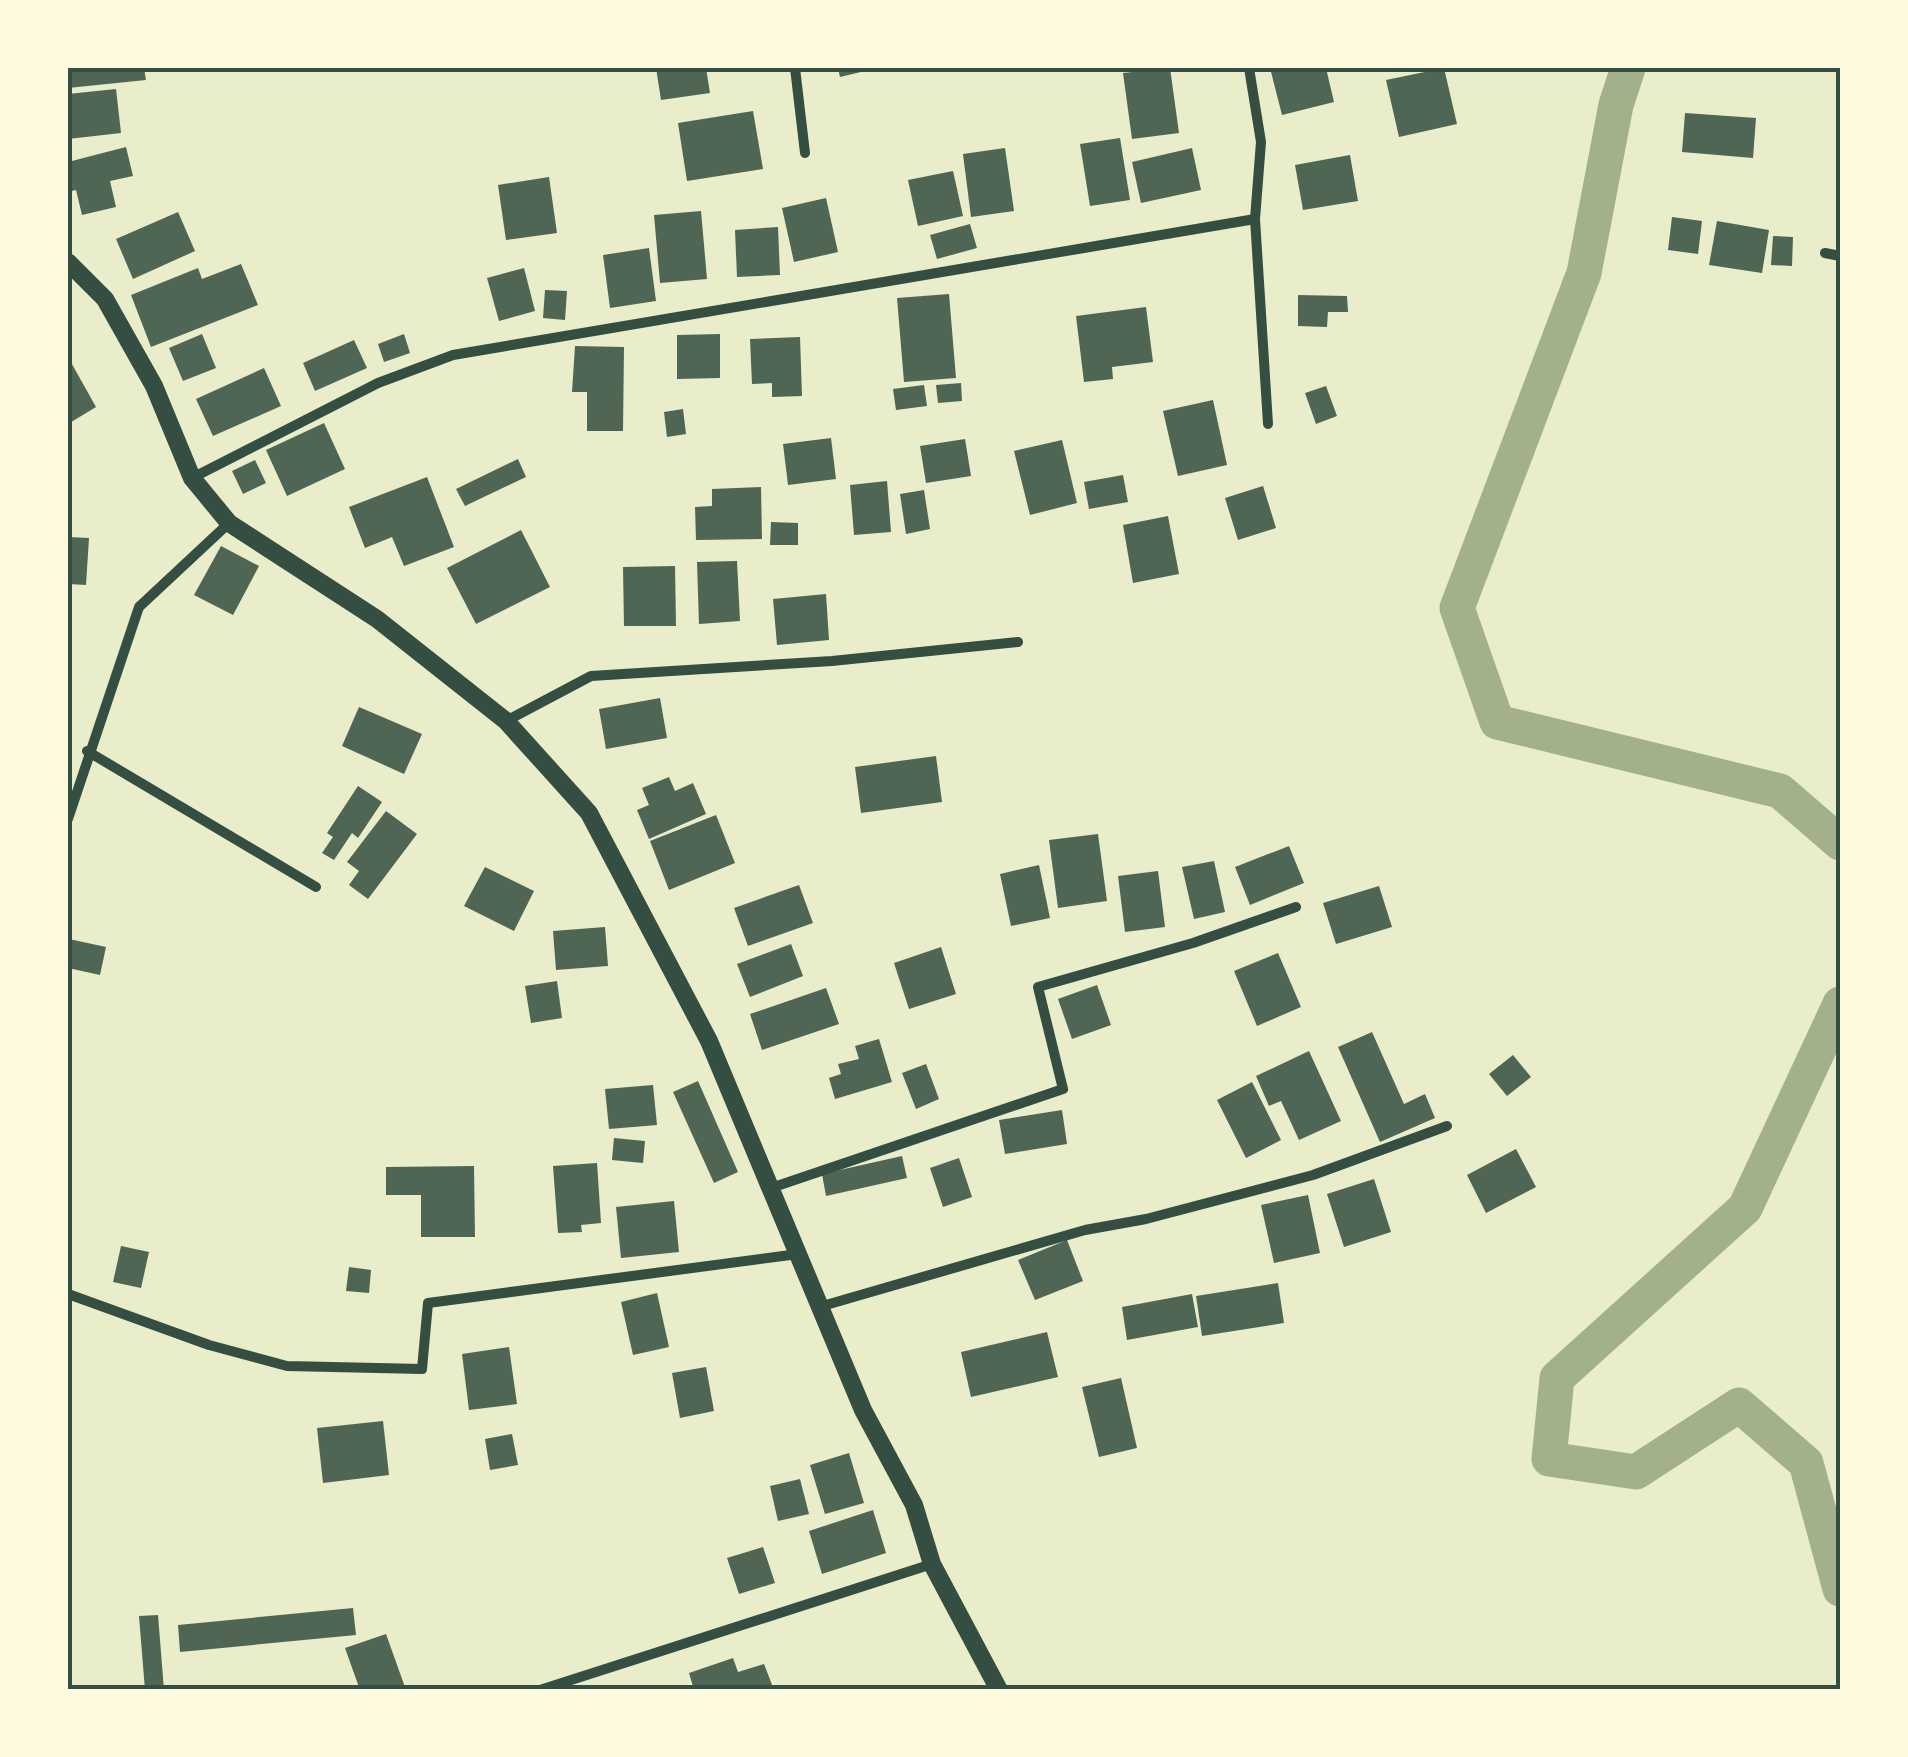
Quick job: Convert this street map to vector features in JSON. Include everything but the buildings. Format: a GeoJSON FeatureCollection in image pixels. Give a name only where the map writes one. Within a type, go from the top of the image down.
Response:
{"type":"FeatureCollection","features":[{"type":"Feature","properties":{"kind":"street"},"geometry":{"type":"LineString","coordinates":[[795,68],[805,153]]}},
{"type":"Feature","properties":{"kind":"street"},"geometry":{"type":"LineString","coordinates":[[1249,68],[1261,142],[1255,219],[1268,424]]}},
{"type":"Feature","properties":{"kind":"street"},"geometry":{"type":"LineString","coordinates":[[192,478],[378,383],[454,355],[1255,219]]}},
{"type":"Feature","properties":{"kind":"street"},"geometry":{"type":"LineString","coordinates":[[1825,253],[1840,256]]}},
{"type":"Feature","properties":{"kind":"street"},"geometry":{"type":"LineString","coordinates":[[68,262],[106,299],[154,386],[192,478],[229,523],[377,619],[506,720],[589,813],[709,1041],[863,1410],[914,1505],[932,1564],[999,1690]]}},
{"type":"Feature","properties":{"kind":"street"},"geometry":{"type":"LineString","coordinates":[[68,819],[139,608],[229,523]]}},
{"type":"Feature","properties":{"kind":"street"},"geometry":{"type":"LineString","coordinates":[[506,720],[591,676],[832,661],[1018,642]]}},
{"type":"Feature","properties":{"kind":"street"},"geometry":{"type":"LineString","coordinates":[[88,751],[316,887]]}},
{"type":"Feature","properties":{"kind":"street"},"geometry":{"type":"LineString","coordinates":[[771,1188],[1063,1089],[1038,987],[1193,943],[1296,907]]}},
{"type":"Feature","properties":{"kind":"street"},"geometry":{"type":"LineString","coordinates":[[818,1308],[1085,1230],[1146,1219],[1314,1175],[1448,1126]]}},
{"type":"Feature","properties":{"kind":"street"},"geometry":{"type":"LineString","coordinates":[[68,1294],[209,1344],[287,1366],[422,1368],[428,1303],[798,1254]]}},
{"type":"Feature","properties":{"kind":"street"},"geometry":{"type":"LineString","coordinates":[[540,1690],[932,1564]]}},
{"type":"Feature","properties":{"kind":"waterway"},"geometry":{"type":"LineString","coordinates":[[1628,68],[1616,105],[1584,273],[1457,608],[1497,722],[1780,791],[1840,843]]}},
{"type":"Feature","properties":{"kind":"waterway"},"geometry":{"type":"LineString","coordinates":[[1840,1004],[1745,1208],[1557,1378],[1549,1459],[1636,1472],[1739,1405],[1806,1463],[1840,1589]]}}]}
